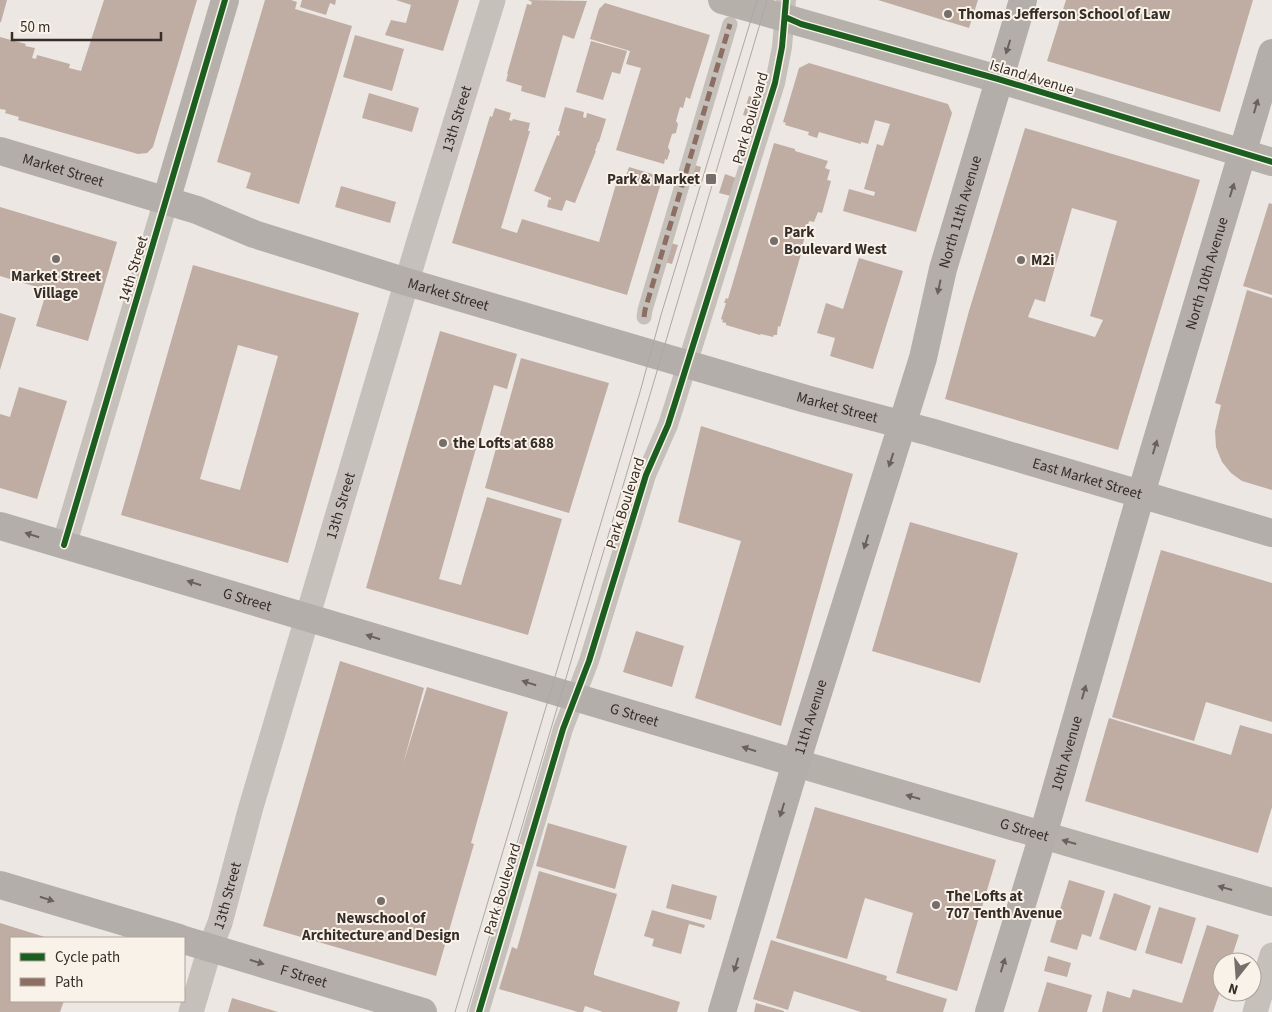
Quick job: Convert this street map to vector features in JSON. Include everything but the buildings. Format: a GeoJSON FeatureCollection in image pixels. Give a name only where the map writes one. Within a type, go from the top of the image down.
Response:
{"type":"FeatureCollection","features":[{"type":"Feature","properties":{"kind":"main road","name":"14th Street"},"geometry":{"type":"LineString","coordinates":[[166,200],[226,0]]}},
{"type":"Feature","properties":{"kind":"main road","name":"North 11th Avenue"},"geometry":{"type":"LineString","coordinates":[[902,425],[923,358],[943,269],[1023,0]]}},
{"type":"Feature","properties":{"kind":"main road","name":"Island Avenue"},"geometry":{"type":"LineString","coordinates":[[726,12],[785,9],[801,24],[998,79],[1272,162]]}},
{"type":"Feature","properties":{"kind":"main road","name":"North 10th Avenue"},"geometry":{"type":"LineString","coordinates":[[1141,494],[1272,53]]}},
{"type":"Feature","properties":{"kind":"main road","name":"Market Street"},"geometry":{"type":"LineString","coordinates":[[0,151],[166,200],[197,210],[254,234],[407,282],[687,365],[902,425]]}},
{"type":"Feature","properties":{"kind":"main road","name":"East Market Street"},"geometry":{"type":"LineString","coordinates":[[902,425],[1272,533]]}},
{"type":"Feature","properties":{"kind":"main road","name":"11th Avenue"},"geometry":{"type":"LineString","coordinates":[[722,1012],[796,763],[902,425]]}},
{"type":"Feature","properties":{"kind":"main road","name":"10th Avenue"},"geometry":{"type":"LineString","coordinates":[[989,1012],[1043,835],[1141,494]]}},
{"type":"Feature","properties":{"kind":"main road","name":"G Street"},"geometry":{"type":"LineString","coordinates":[[0,526],[796,763],[1272,902]]}},
{"type":"Feature","properties":{"kind":"main road"},"geometry":{"type":"LineString","coordinates":[[0,884],[176,937]]}},
{"type":"Feature","properties":{"kind":"main road","name":"F Street"},"geometry":{"type":"LineString","coordinates":[[185,940],[424,1012]]}},
{"type":"Feature","properties":{"kind":"street","name":"13th Street"},"geometry":{"type":"LineString","coordinates":[[191,1012],[210,948],[220,923],[251,807],[307,617],[493,0]]}},
{"type":"Feature","properties":{"kind":"street","name":"Park Boulevard"},"geometry":{"type":"LineString","coordinates":[[478,1012],[563,729],[589,661],[646,475],[668,425],[775,83],[782,47],[785,9]]}},
{"type":"Feature","properties":{"kind":"street"},"geometry":{"type":"LineString","coordinates":[[644,317],[644,310],[726,12]]}},
{"type":"Feature","properties":{"kind":"street","name":"14th Street"},"geometry":{"type":"LineString","coordinates":[[64,544],[166,200]]}},
{"type":"Feature","properties":{"kind":"street"},"geometry":{"type":"LineString","coordinates":[[1255,1012],[1272,956]]}},
{"type":"Feature","properties":{"kind":"tram line"},"geometry":{"type":"LineString","coordinates":[[455,1012],[640,392],[661,315],[757,0]]}},
{"type":"Feature","properties":{"kind":"tram line"},"geometry":{"type":"LineString","coordinates":[[467,1012],[767,0]]}},
{"type":"Feature","properties":{"kind":"marked path"},"geometry":{"type":"LineString","coordinates":[[644,317],[730,24]]}},
{"type":"Feature","properties":{"kind":"cycle path"},"geometry":{"type":"LineString","coordinates":[[64,545],[225,0]]}},
{"type":"Feature","properties":{"kind":"cycle path"},"geometry":{"type":"LineString","coordinates":[[479,1012],[563,729],[589,661],[646,475],[668,425],[775,83],[782,47],[786,0]]}},
{"type":"Feature","properties":{"kind":"cycle path"},"geometry":{"type":"LineString","coordinates":[[785,17],[801,24],[998,79],[1272,162]]}},
{"type":"Feature","properties":{"kind":"place","name":"Thomas Jefferson School of Law"},"geometry":{"type":"Point","coordinates":[948,14]}},
{"type":"Feature","properties":{"kind":"place","name":"Park & Market"},"geometry":{"type":"Point","coordinates":[711,179]}},
{"type":"Feature","properties":{"kind":"place","name":"Park Boulevard West"},"geometry":{"type":"Point","coordinates":[774,241]}},
{"type":"Feature","properties":{"kind":"place","name":"Market Street Village"},"geometry":{"type":"Point","coordinates":[56,259]}},
{"type":"Feature","properties":{"kind":"place","name":"M2i"},"geometry":{"type":"Point","coordinates":[1021,260]}},
{"type":"Feature","properties":{"kind":"place","name":"the Lofts at 688"},"geometry":{"type":"Point","coordinates":[443,443]}},
{"type":"Feature","properties":{"kind":"place","name":"Newschool of Architecture and Design"},"geometry":{"type":"Point","coordinates":[381,901]}},
{"type":"Feature","properties":{"kind":"place","name":"The Lofts at 707 Tenth Avenue"},"geometry":{"type":"Point","coordinates":[936,905]}}]}
